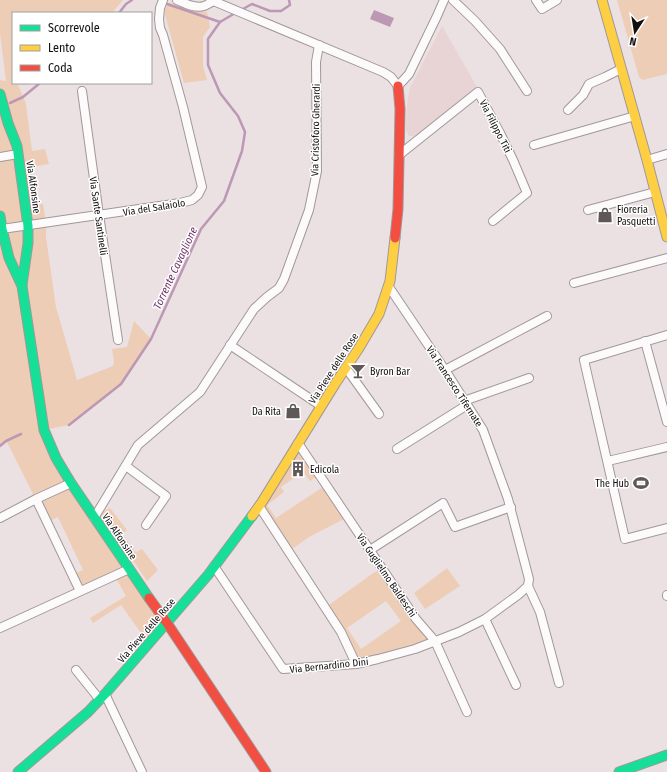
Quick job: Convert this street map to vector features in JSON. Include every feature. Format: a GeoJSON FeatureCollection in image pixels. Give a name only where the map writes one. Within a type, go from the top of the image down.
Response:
{"type":"FeatureCollection","features":[{"type":"Feature","properties":{"kind":"main road"},"geometry":{"type":"LineString","coordinates":[[602,0],[614,39],[667,237]]}},
{"type":"Feature","properties":{"kind":"main road","name":"Via Pieve delle Rose"},"geometry":{"type":"LineString","coordinates":[[18,772],[88,712],[167,623],[214,566],[259,506],[379,314],[390,281],[398,209],[400,109],[398,86]]}},
{"type":"Feature","properties":{"kind":"main road","name":"Via Alfonsine"},"geometry":{"type":"LineString","coordinates":[[0,94],[8,123],[17,146],[28,226],[28,243],[22,286]]}},
{"type":"Feature","properties":{"kind":"main road","name":"Via Alfonsine"},"geometry":{"type":"LineString","coordinates":[[0,216],[9,258],[22,286],[44,430],[56,458],[70,483],[167,623],[266,772]]}},
{"type":"Feature","properties":{"kind":"main road"},"geometry":{"type":"LineString","coordinates":[[619,772],[667,755]]}},
{"type":"Feature","properties":{"kind":"street","name":"Via del Salaiolo"},"geometry":{"type":"LineString","coordinates":[[2,229],[175,204],[192,200],[198,195],[202,187],[183,107],[160,28],[160,8],[164,0]]}},
{"type":"Feature","properties":{"kind":"street"},"geometry":{"type":"LineString","coordinates":[[177,0],[200,7],[212,0],[383,72],[391,77],[398,86],[408,74],[444,0]]}},
{"type":"Feature","properties":{"kind":"street"},"geometry":{"type":"LineString","coordinates":[[453,0],[476,21],[500,49],[527,91]]}},
{"type":"Feature","properties":{"kind":"street"},"geometry":{"type":"LineString","coordinates":[[536,0],[542,9],[557,0]]}},
{"type":"Feature","properties":{"kind":"street","name":"Via Cristoforo Gherardi"},"geometry":{"type":"LineString","coordinates":[[94,518],[138,445],[200,392],[254,309],[279,288],[284,279],[309,210],[317,171],[316,62],[319,45]]}},
{"type":"Feature","properties":{"kind":"street"},"geometry":{"type":"LineString","coordinates":[[568,110],[583,95],[589,84],[621,69]]}},
{"type":"Feature","properties":{"kind":"street","name":"Via Sante Santinelli"},"geometry":{"type":"LineString","coordinates":[[82,91],[118,340]]}},
{"type":"Feature","properties":{"kind":"street","name":"Via Filippo Titi"},"geometry":{"type":"LineString","coordinates":[[399,155],[478,92],[510,153],[527,193],[494,221]]}},
{"type":"Feature","properties":{"kind":"street"},"geometry":{"type":"LineString","coordinates":[[534,145],[635,116]]}},
{"type":"Feature","properties":{"kind":"street"},"geometry":{"type":"LineString","coordinates":[[0,156],[18,154]]}},
{"type":"Feature","properties":{"kind":"street"},"geometry":{"type":"LineString","coordinates":[[647,160],[667,154]]}},
{"type":"Feature","properties":{"kind":"street"},"geometry":{"type":"LineString","coordinates":[[588,210],[655,192]]}},
{"type":"Feature","properties":{"kind":"street"},"geometry":{"type":"LineString","coordinates":[[574,283],[667,258]]}},
{"type":"Feature","properties":{"kind":"street","name":"Via Francesco Tifernate"},"geometry":{"type":"LineString","coordinates":[[388,287],[445,370],[483,430],[508,499],[529,579],[528,586],[540,612],[559,683]]}},
{"type":"Feature","properties":{"kind":"street"},"geometry":{"type":"LineString","coordinates":[[445,370],[547,316]]}},
{"type":"Feature","properties":{"kind":"street"},"geometry":{"type":"LineString","coordinates":[[667,334],[584,360],[625,539],[667,528]]}},
{"type":"Feature","properties":{"kind":"street"},"geometry":{"type":"LineString","coordinates":[[645,341],[667,422]]}},
{"type":"Feature","properties":{"kind":"street"},"geometry":{"type":"LineString","coordinates":[[230,345],[321,406]]}},
{"type":"Feature","properties":{"kind":"street"},"geometry":{"type":"LineString","coordinates":[[346,368],[378,414]]}},
{"type":"Feature","properties":{"kind":"street"},"geometry":{"type":"LineString","coordinates":[[397,449],[466,403],[529,378]]}},
{"type":"Feature","properties":{"kind":"street","name":"Via Guglielmo Baldeschi"},"geometry":{"type":"LineString","coordinates":[[298,443],[416,618],[435,641],[467,712]]}},
{"type":"Feature","properties":{"kind":"street"},"geometry":{"type":"LineString","coordinates":[[608,461],[667,447]]}},
{"type":"Feature","properties":{"kind":"street"},"geometry":{"type":"LineString","coordinates":[[126,466],[166,496],[146,525]]}},
{"type":"Feature","properties":{"kind":"street"},"geometry":{"type":"LineString","coordinates":[[0,518],[70,483]]}},
{"type":"Feature","properties":{"kind":"street"},"geometry":{"type":"LineString","coordinates":[[36,499],[80,591]]}},
{"type":"Feature","properties":{"kind":"street"},"geometry":{"type":"LineString","coordinates":[[370,550],[443,503],[455,526],[510,507]]}},
{"type":"Feature","properties":{"kind":"street"},"geometry":{"type":"LineString","coordinates":[[259,506],[341,632],[356,664]]}},
{"type":"Feature","properties":{"kind":"street","name":"Via Bernardino Dini"},"geometry":{"type":"LineString","coordinates":[[214,566],[284,669],[356,664],[415,649],[459,632],[485,619],[528,586]]}},
{"type":"Feature","properties":{"kind":"street"},"geometry":{"type":"LineString","coordinates":[[1,624],[129,569]]}},
{"type":"Feature","properties":{"kind":"street"},"geometry":{"type":"LineString","coordinates":[[485,619],[516,685]]}},
{"type":"Feature","properties":{"kind":"street"},"geometry":{"type":"LineString","coordinates":[[76,670],[102,697],[142,772]]}},
{"type":"Feature","properties":{"kind":"shaded area"},"geometry":{"type":"Polygon","coordinates":[[[0,0],[123,0],[113,12],[12,12],[12,84],[18,84],[26,104],[32,151],[45,149],[49,164],[31,167],[37,204],[43,204],[56,307],[77,380],[113,366],[114,361],[112,349],[127,347],[134,321],[151,339],[121,384],[69,425],[44,430],[167,623],[149,644],[121,605],[93,623],[90,618],[126,596],[114,575],[80,591],[72,575],[83,570],[58,517],[47,522],[7,442],[0,446],[0,80],[6,81],[0,33],[0,0]]]}},
{"type":"Feature","properties":{"kind":"shaded area"},"geometry":{"type":"Polygon","coordinates":[[[617,0],[667,0],[667,74],[643,80],[639,77],[617,0]]]}},
{"type":"Feature","properties":{"kind":"shaded area"},"geometry":{"type":"Polygon","coordinates":[[[168,3],[178,4],[207,12],[210,27],[203,37],[203,66],[207,80],[184,83],[165,15],[165,9],[168,3]]]}},
{"type":"Feature","properties":{"kind":"shaded area"},"geometry":{"type":"Polygon","coordinates":[[[374,10],[394,18],[390,27],[370,19],[374,10]]]}},
{"type":"Feature","properties":{"kind":"shaded area"},"geometry":{"type":"Polygon","coordinates":[[[442,26],[477,87],[416,136],[409,136],[406,130],[407,105],[410,88],[442,26]]]}},
{"type":"Feature","properties":{"kind":"shaded area"},"geometry":{"type":"Polygon","coordinates":[[[298,443],[319,475],[310,481],[303,472],[281,487],[284,492],[267,505],[276,518],[326,485],[348,517],[309,537],[288,552],[259,506],[298,443]]]}},
{"type":"Feature","properties":{"kind":"shaded area"},"geometry":{"type":"Polygon","coordinates":[[[110,508],[127,530],[122,534],[136,552],[142,549],[158,570],[147,581],[108,523],[105,524],[99,513],[110,508]]]}},
{"type":"Feature","properties":{"kind":"shaded area"},"geometry":{"type":"Polygon","coordinates":[[[447,568],[460,586],[425,609],[414,593],[447,568]]]}},
{"type":"Feature","properties":{"kind":"shaded area"},"geometry":{"type":"Polygon","coordinates":[[[383,569],[435,641],[356,664],[325,608],[371,574],[383,569]],[[386,601],[347,628],[361,649],[401,621],[386,601]]]}},
{"type":"Feature","properties":{"kind":"waterway"},"geometry":{"type":"LineString","coordinates":[[120,12],[126,4],[132,0]]}},
{"type":"Feature","properties":{"kind":"waterway","name":"Torrente Cavaglione"},"geometry":{"type":"LineString","coordinates":[[241,10],[252,4],[270,11],[281,11],[290,5],[289,0]]}},
{"type":"Feature","properties":{"kind":"waterway"},"geometry":{"type":"LineString","coordinates":[[167,4],[220,22]]}},
{"type":"Feature","properties":{"kind":"waterway","name":"Torrente Cavaglione"},"geometry":{"type":"LineString","coordinates":[[69,425],[121,384],[151,339],[201,229],[224,201],[242,151],[245,132],[238,116],[220,93],[208,65],[208,39],[220,22],[237,12]]}},
{"type":"Feature","properties":{"kind":"waterway"},"geometry":{"type":"LineString","coordinates":[[10,103],[23,97],[39,84]]}},
{"type":"Feature","properties":{"kind":"waterway","name":"Torrente Cavaglione"},"geometry":{"type":"LineString","coordinates":[[0,446],[6,441],[21,434]]}},
{"type":"Feature","properties":{"kind":"traffic: fast"},"geometry":{"type":"LineString","coordinates":[[0,94],[8,123],[17,146],[28,226],[28,243],[22,285]]}},
{"type":"Feature","properties":{"kind":"traffic: fast"},"geometry":{"type":"LineString","coordinates":[[0,216],[9,258],[22,286],[44,430],[56,458],[71,483],[149,598]]}},
{"type":"Feature","properties":{"kind":"traffic: fast"},"geometry":{"type":"LineString","coordinates":[[18,772],[88,712],[105,694],[208,575],[252,516]]}},
{"type":"Feature","properties":{"kind":"traffic: fast"},"geometry":{"type":"LineString","coordinates":[[619,772],[667,755]]}},
{"type":"Feature","properties":{"kind":"traffic: slow"},"geometry":{"type":"LineString","coordinates":[[602,0],[667,237]]}},
{"type":"Feature","properties":{"kind":"traffic: slow"},"geometry":{"type":"LineString","coordinates":[[252,516],[379,314],[390,281],[395,238]]}},
{"type":"Feature","properties":{"kind":"traffic: jam"},"geometry":{"type":"LineString","coordinates":[[395,238],[398,209],[400,109],[398,86]]}},
{"type":"Feature","properties":{"kind":"traffic: jam"},"geometry":{"type":"LineString","coordinates":[[149,598],[266,772]]}},
{"type":"Feature","properties":{"kind":"place","name":"Fioreria Pasquetti"},"geometry":{"type":"Point","coordinates":[605,215]}},
{"type":"Feature","properties":{"kind":"place","name":"Byron Bar"},"geometry":{"type":"Point","coordinates":[358,371]}},
{"type":"Feature","properties":{"kind":"place","name":"Da Rita"},"geometry":{"type":"Point","coordinates":[293,411]}},
{"type":"Feature","properties":{"kind":"place","name":"Edicola"},"geometry":{"type":"Point","coordinates":[298,469]}},
{"type":"Feature","properties":{"kind":"place","name":"The Hub"},"geometry":{"type":"Point","coordinates":[641,483]}}]}
